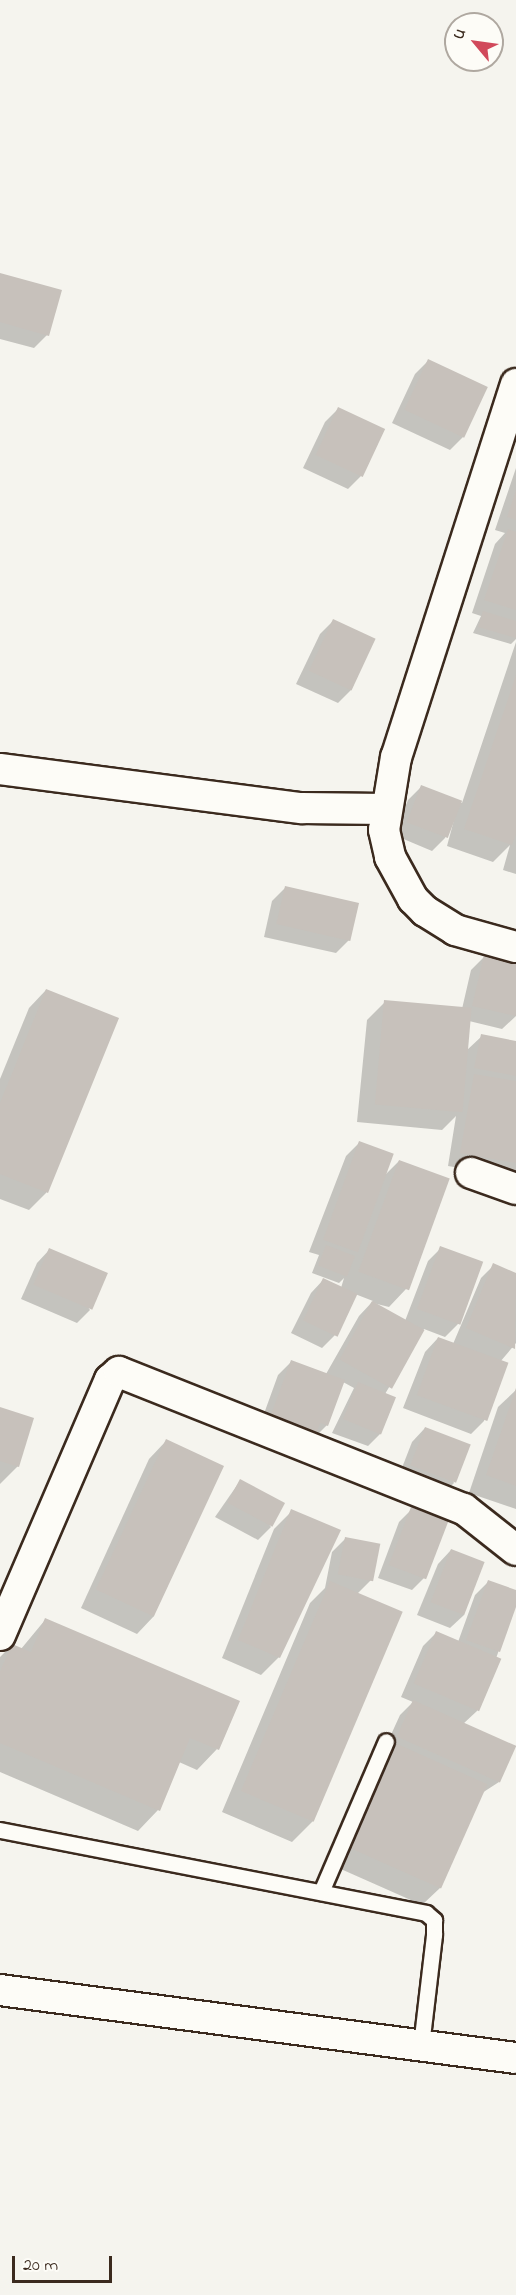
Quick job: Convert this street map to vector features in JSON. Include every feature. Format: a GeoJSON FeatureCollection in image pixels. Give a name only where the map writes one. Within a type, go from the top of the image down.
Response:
{"type":"FeatureCollection","features":[{"type":"Feature","properties":{"kind":"street"},"geometry":{"type":"LineString","coordinates":[[516,384],[396,757],[385,809],[390,856],[413,899],[454,930],[516,947]]}},
{"type":"Feature","properties":{"kind":"street"},"geometry":{"type":"LineString","coordinates":[[0,769],[302,808],[385,809]]}},
{"type":"Feature","properties":{"kind":"street"},"geometry":{"type":"LineString","coordinates":[[471,1173],[516,1190]]}},
{"type":"Feature","properties":{"kind":"street"},"geometry":{"type":"LineString","coordinates":[[0,1635],[105,1390],[119,1372],[464,1509],[516,1550]]}},
{"type":"Feature","properties":{"kind":"street"},"geometry":{"type":"LineString","coordinates":[[0,1990],[423,2037],[516,2058]]}},
{"type":"Feature","properties":{"kind":"lane"},"geometry":{"type":"LineString","coordinates":[[321,1892],[386,1741]]}},
{"type":"Feature","properties":{"kind":"lane"},"geometry":{"type":"LineString","coordinates":[[0,1830],[426,1913],[434,1920],[434,1935],[423,2037]]}},
{"type":"Feature","properties":{"kind":"building"},"geometry":{"type":"Polygon","coordinates":[[[0,273],[62,290],[49,336],[0,322],[0,273]]]}},
{"type":"Feature","properties":{"kind":"building"},"geometry":{"type":"Polygon","coordinates":[[[428,359],[488,387],[464,438],[404,410],[428,359]]]}},
{"type":"Feature","properties":{"kind":"building"},"geometry":{"type":"Polygon","coordinates":[[[338,407],[385,429],[363,477],[316,455],[338,407]]]}},
{"type":"Feature","properties":{"kind":"building"},"geometry":{"type":"Polygon","coordinates":[[[516,490],[516,520],[507,517],[516,490]]]}},
{"type":"Feature","properties":{"kind":"building"},"geometry":{"type":"Polygon","coordinates":[[[508,529],[516,532],[516,610],[484,600],[508,529]]]}},
{"type":"Feature","properties":{"kind":"building"},"geometry":{"type":"Polygon","coordinates":[[[483,611],[516,621],[516,638],[478,627],[483,611]]]}},
{"type":"Feature","properties":{"kind":"building"},"geometry":{"type":"Polygon","coordinates":[[[333,619],[376,639],[352,691],[309,671],[333,619]]]}},
{"type":"Feature","properties":{"kind":"building"},"geometry":{"type":"Polygon","coordinates":[[[516,675],[516,834],[512,845],[464,829],[516,675]]]}},
{"type":"Feature","properties":{"kind":"building"},"geometry":{"type":"Polygon","coordinates":[[[421,785],[462,801],[448,838],[407,822],[421,785]]]}},
{"type":"Feature","properties":{"kind":"building"},"geometry":{"type":"Polygon","coordinates":[[[285,886],[359,903],[350,941],[276,924],[285,886]]]}},
{"type":"Feature","properties":{"kind":"building"},"geometry":{"type":"Polygon","coordinates":[[[484,955],[516,963],[516,1016],[472,1006],[484,955]]]}},
{"type":"Feature","properties":{"kind":"building"},"geometry":{"type":"Polygon","coordinates":[[[46,989],[119,1018],[48,1193],[0,1174],[0,1103],[46,989]]]}},
{"type":"Feature","properties":{"kind":"building"},"geometry":{"type":"Polygon","coordinates":[[[384,1000],[472,1008],[463,1112],[375,1105],[384,1000]]]}},
{"type":"Feature","properties":{"kind":"building"},"geometry":{"type":"Polygon","coordinates":[[[481,1034],[516,1041],[516,1076],[474,1068],[481,1034]]]}},
{"type":"Feature","properties":{"kind":"building"},"geometry":{"type":"Polygon","coordinates":[[[474,1074],[516,1081],[516,1163],[460,1153],[474,1074]]]}},
{"type":"Feature","properties":{"kind":"building"},"geometry":{"type":"Polygon","coordinates":[[[359,1141],[394,1154],[358,1252],[323,1240],[359,1141]]]}},
{"type":"Feature","properties":{"kind":"building"},"geometry":{"type":"Polygon","coordinates":[[[399,1160],[450,1178],[409,1290],[358,1272],[399,1160]]]}},
{"type":"Feature","properties":{"kind":"building"},"geometry":{"type":"Polygon","coordinates":[[[326,1245],[355,1256],[347,1277],[318,1266],[326,1245]]]}},
{"type":"Feature","properties":{"kind":"building"},"geometry":{"type":"Polygon","coordinates":[[[440,1246],[483,1262],[460,1325],[417,1309],[440,1246]]]}},
{"type":"Feature","properties":{"kind":"building"},"geometry":{"type":"Polygon","coordinates":[[[49,1248],[108,1273],[92,1310],[33,1285],[49,1248]]]}},
{"type":"Feature","properties":{"kind":"building"},"geometry":{"type":"Polygon","coordinates":[[[493,1263],[516,1273],[515,1349],[466,1328],[493,1263]]]}},
{"type":"Feature","properties":{"kind":"building"},"geometry":{"type":"Polygon","coordinates":[[[323,1278],[357,1294],[338,1337],[303,1321],[323,1278]]]}},
{"type":"Feature","properties":{"kind":"building"},"geometry":{"type":"Polygon","coordinates":[[[372,1301],[424,1330],[392,1389],[340,1360],[372,1301]]]}},
{"type":"Feature","properties":{"kind":"building"},"geometry":{"type":"Polygon","coordinates":[[[438,1337],[508,1363],[487,1421],[417,1395],[438,1337]]]}},
{"type":"Feature","properties":{"kind":"building"},"geometry":{"type":"Polygon","coordinates":[[[291,1360],[345,1380],[328,1426],[320,1423],[315,1437],[269,1420],[291,1360]]]}},
{"type":"Feature","properties":{"kind":"building"},"geometry":{"type":"Polygon","coordinates":[[[358,1382],[396,1397],[381,1434],[343,1419],[358,1382]]]}},
{"type":"Feature","properties":{"kind":"building"},"geometry":{"type":"Polygon","coordinates":[[[516,1388],[516,1486],[486,1475],[516,1388]]]}},
{"type":"Feature","properties":{"kind":"building"},"geometry":{"type":"Polygon","coordinates":[[[0,1407],[34,1418],[19,1467],[0,1461],[0,1407]]]}},
{"type":"Feature","properties":{"kind":"building"},"geometry":{"type":"Polygon","coordinates":[[[425,1427],[471,1445],[456,1483],[410,1465],[425,1427]]]}},
{"type":"Feature","properties":{"kind":"building"},"geometry":{"type":"Polygon","coordinates":[[[166,1439],[224,1466],[154,1616],[96,1589],[166,1439]]]}},
{"type":"Feature","properties":{"kind":"building"},"geometry":{"type":"Polygon","coordinates":[[[240,1479],[285,1503],[272,1527],[227,1503],[240,1479]]]}},
{"type":"Feature","properties":{"kind":"building"},"geometry":{"type":"Polygon","coordinates":[[[411,1507],[448,1521],[426,1579],[389,1565],[411,1507]]]}},
{"type":"Feature","properties":{"kind":"building"},"geometry":{"type":"Polygon","coordinates":[[[291,1509],[341,1530],[280,1658],[238,1640],[291,1509]]]}},
{"type":"Feature","properties":{"kind":"building"},"geometry":{"type":"Polygon","coordinates":[[[345,1537],[380,1544],[373,1581],[338,1574],[345,1537]]]}},
{"type":"Feature","properties":{"kind":"building"},"geometry":{"type":"Polygon","coordinates":[[[451,1549],[485,1562],[464,1615],[431,1602],[451,1549]]]}},
{"type":"Feature","properties":{"kind":"building"},"geometry":{"type":"Polygon","coordinates":[[[488,1580],[516,1590],[516,1607],[500,1652],[466,1640],[488,1580]]]}},
{"type":"Feature","properties":{"kind":"building"},"geometry":{"type":"Polygon","coordinates":[[[330,1581],[403,1612],[314,1822],[241,1791],[330,1581]]]}},
{"type":"Feature","properties":{"kind":"building"},"geometry":{"type":"Polygon","coordinates":[[[45,1618],[240,1701],[219,1750],[190,1738],[160,1811],[0,1743],[0,1671],[12,1644],[31,1652],[45,1618]]]}},
{"type":"Feature","properties":{"kind":"building"},"geometry":{"type":"Polygon","coordinates":[[[436,1631],[501,1659],[479,1711],[414,1683],[436,1631]]]}},
{"type":"Feature","properties":{"kind":"building"},"geometry":{"type":"Polygon","coordinates":[[[413,1700],[516,1746],[500,1783],[397,1737],[413,1700]]]}},
{"type":"Feature","properties":{"kind":"building"},"geometry":{"type":"Polygon","coordinates":[[[397,1744],[487,1784],[441,1888],[351,1848],[397,1744]]]}}]}
